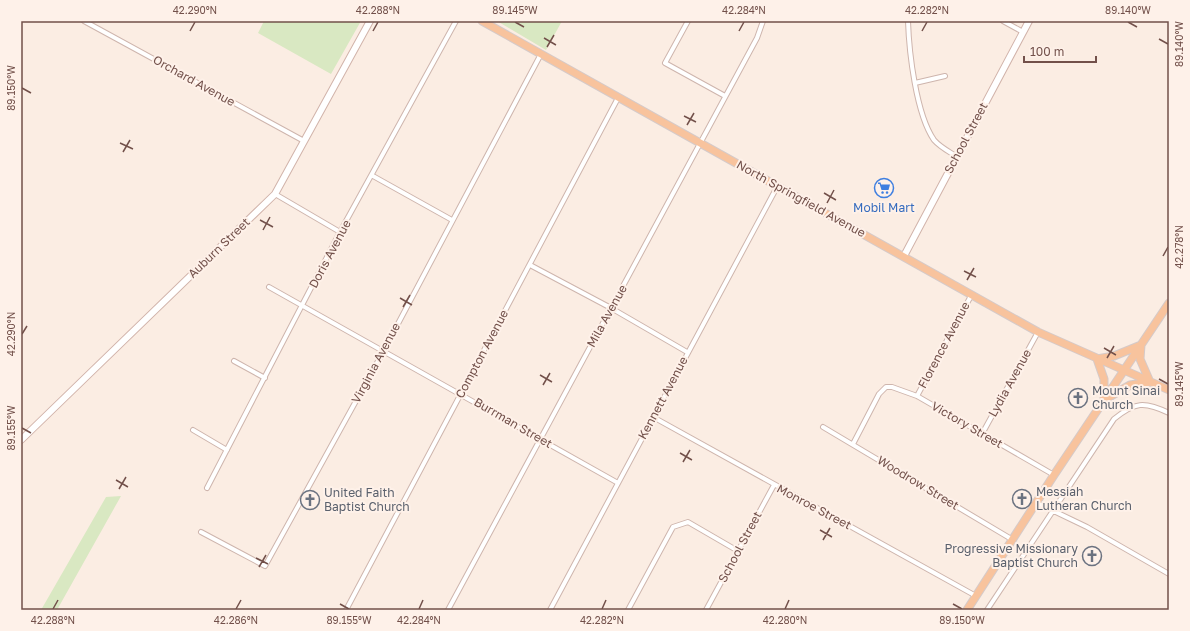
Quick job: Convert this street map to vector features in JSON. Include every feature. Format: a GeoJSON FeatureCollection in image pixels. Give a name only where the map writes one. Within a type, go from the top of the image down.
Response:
{"type":"FeatureCollection","features":[{"type":"Feature","properties":{"kind":"main road","name":"Auburn Street"},"geometry":{"type":"LineString","coordinates":[[21,440],[275,194],[370,21]]}},
{"type":"Feature","properties":{"kind":"main road","name":"North Springfield Avenue"},"geometry":{"type":"LineString","coordinates":[[482,21],[1038,332],[1169,390]]}},
{"type":"Feature","properties":{"kind":"main road","name":"School Street"},"geometry":{"type":"LineString","coordinates":[[904,256],[1029,21]]}},
{"type":"Feature","properties":{"kind":"main road"},"geometry":{"type":"LineString","coordinates":[[967,610],[1054,475],[1169,303]]}},
{"type":"Feature","properties":{"kind":"main road"},"geometry":{"type":"LineString","coordinates":[[1104,400],[1104,379],[1097,359],[1114,356],[1141,344]]}},
{"type":"Feature","properties":{"kind":"main road"},"geometry":{"type":"LineString","coordinates":[[1104,400],[1130,385],[1150,382],[1140,359],[1141,344]]}},
{"type":"Feature","properties":{"kind":"street","name":"Orchard Avenue"},"geometry":{"type":"LineString","coordinates":[[84,21],[304,142]]}},
{"type":"Feature","properties":{"kind":"street","name":"Doris Avenue"},"geometry":{"type":"LineString","coordinates":[[207,488],[340,232],[373,176],[456,21]]}},
{"type":"Feature","properties":{"kind":"street"},"geometry":{"type":"LineString","coordinates":[[688,21],[665,63],[725,96]]}},
{"type":"Feature","properties":{"kind":"street","name":"Mila Avenue"},"geometry":{"type":"LineString","coordinates":[[448,610],[539,439],[757,38],[763,21]]}},
{"type":"Feature","properties":{"kind":"street"},"geometry":{"type":"LineString","coordinates":[[908,21],[915,83],[926,123],[934,139],[939,145],[956,156]]}},
{"type":"Feature","properties":{"kind":"street"},"geometry":{"type":"LineString","coordinates":[[1003,21],[1023,32]]}},
{"type":"Feature","properties":{"kind":"street","name":"Virginia Avenue"},"geometry":{"type":"LineString","coordinates":[[201,532],[265,566],[383,352],[541,54]]}},
{"type":"Feature","properties":{"kind":"street"},"geometry":{"type":"LineString","coordinates":[[915,83],[945,76]]}},
{"type":"Feature","properties":{"kind":"street","name":"Compton Avenue"},"geometry":{"type":"LineString","coordinates":[[346,610],[618,98]]}},
{"type":"Feature","properties":{"kind":"street"},"geometry":{"type":"LineString","coordinates":[[373,176],[452,220]]}},
{"type":"Feature","properties":{"kind":"street","name":"Kennett Avenue"},"geometry":{"type":"LineString","coordinates":[[550,610],[687,352],[777,187]]}},
{"type":"Feature","properties":{"kind":"street"},"geometry":{"type":"LineString","coordinates":[[275,194],[340,232]]}},
{"type":"Feature","properties":{"kind":"street"},"geometry":{"type":"LineString","coordinates":[[530,265],[611,308],[687,352]]}},
{"type":"Feature","properties":{"kind":"street","name":"Burrman Street"},"geometry":{"type":"LineString","coordinates":[[269,287],[618,483]]}},
{"type":"Feature","properties":{"kind":"street","name":"Florence Avenue"},"geometry":{"type":"LineString","coordinates":[[917,396],[972,294]]}},
{"type":"Feature","properties":{"kind":"street","name":"Lydia Avenue"},"geometry":{"type":"LineString","coordinates":[[982,434],[1038,332]]}},
{"type":"Feature","properties":{"kind":"street"},"geometry":{"type":"LineString","coordinates":[[234,361],[265,378]]}},
{"type":"Feature","properties":{"kind":"street","name":"Victory Street"},"geometry":{"type":"LineString","coordinates":[[853,444],[879,394],[886,387],[892,387],[917,396],[1054,475]]}},
{"type":"Feature","properties":{"kind":"street"},"geometry":{"type":"LineString","coordinates":[[987,610],[1114,419],[1125,410],[1140,404],[1154,406],[1169,413]]}},
{"type":"Feature","properties":{"kind":"street","name":"Monroe Street"},"geometry":{"type":"LineString","coordinates":[[653,417],[976,596]]}},
{"type":"Feature","properties":{"kind":"street","name":"Woodrow Street"},"geometry":{"type":"LineString","coordinates":[[823,427],[1013,540]]}},
{"type":"Feature","properties":{"kind":"street"},"geometry":{"type":"LineString","coordinates":[[193,430],[227,450]]}},
{"type":"Feature","properties":{"kind":"street","name":"School Street"},"geometry":{"type":"LineString","coordinates":[[706,610],[774,485]]}},
{"type":"Feature","properties":{"kind":"street"},"geometry":{"type":"LineString","coordinates":[[1037,502],[1169,574]]}},
{"type":"Feature","properties":{"kind":"street"},"geometry":{"type":"LineString","coordinates":[[628,610],[673,527],[688,522],[738,551]]}},
{"type":"Feature","properties":{"kind":"green space"},"geometry":{"type":"Polygon","coordinates":[[[264,21],[361,21],[331,74],[258,33],[264,21]]]}},
{"type":"Feature","properties":{"kind":"green space"},"geometry":{"type":"Polygon","coordinates":[[[497,21],[562,21],[546,50],[497,21]]]}},
{"type":"Feature","properties":{"kind":"green space"},"geometry":{"type":"Polygon","coordinates":[[[121,496],[57,610],[41,610],[106,497],[121,496]]]}},
{"type":"Feature","properties":{"kind":"place","name":"Mobil Mart"},"geometry":{"type":"Point","coordinates":[884,188]}},
{"type":"Feature","properties":{"kind":"place","name":"Mount Sinai Church"},"geometry":{"type":"Point","coordinates":[1078,398]}},
{"type":"Feature","properties":{"kind":"place","name":"Messiah Lutheran Church"},"geometry":{"type":"Point","coordinates":[1022,499]}},
{"type":"Feature","properties":{"kind":"place","name":"United Faith Baptist Church"},"geometry":{"type":"Point","coordinates":[310,500]}},
{"type":"Feature","properties":{"kind":"place","name":"Progressive Missionary Baptist Church"},"geometry":{"type":"Point","coordinates":[1092,556]}}]}
